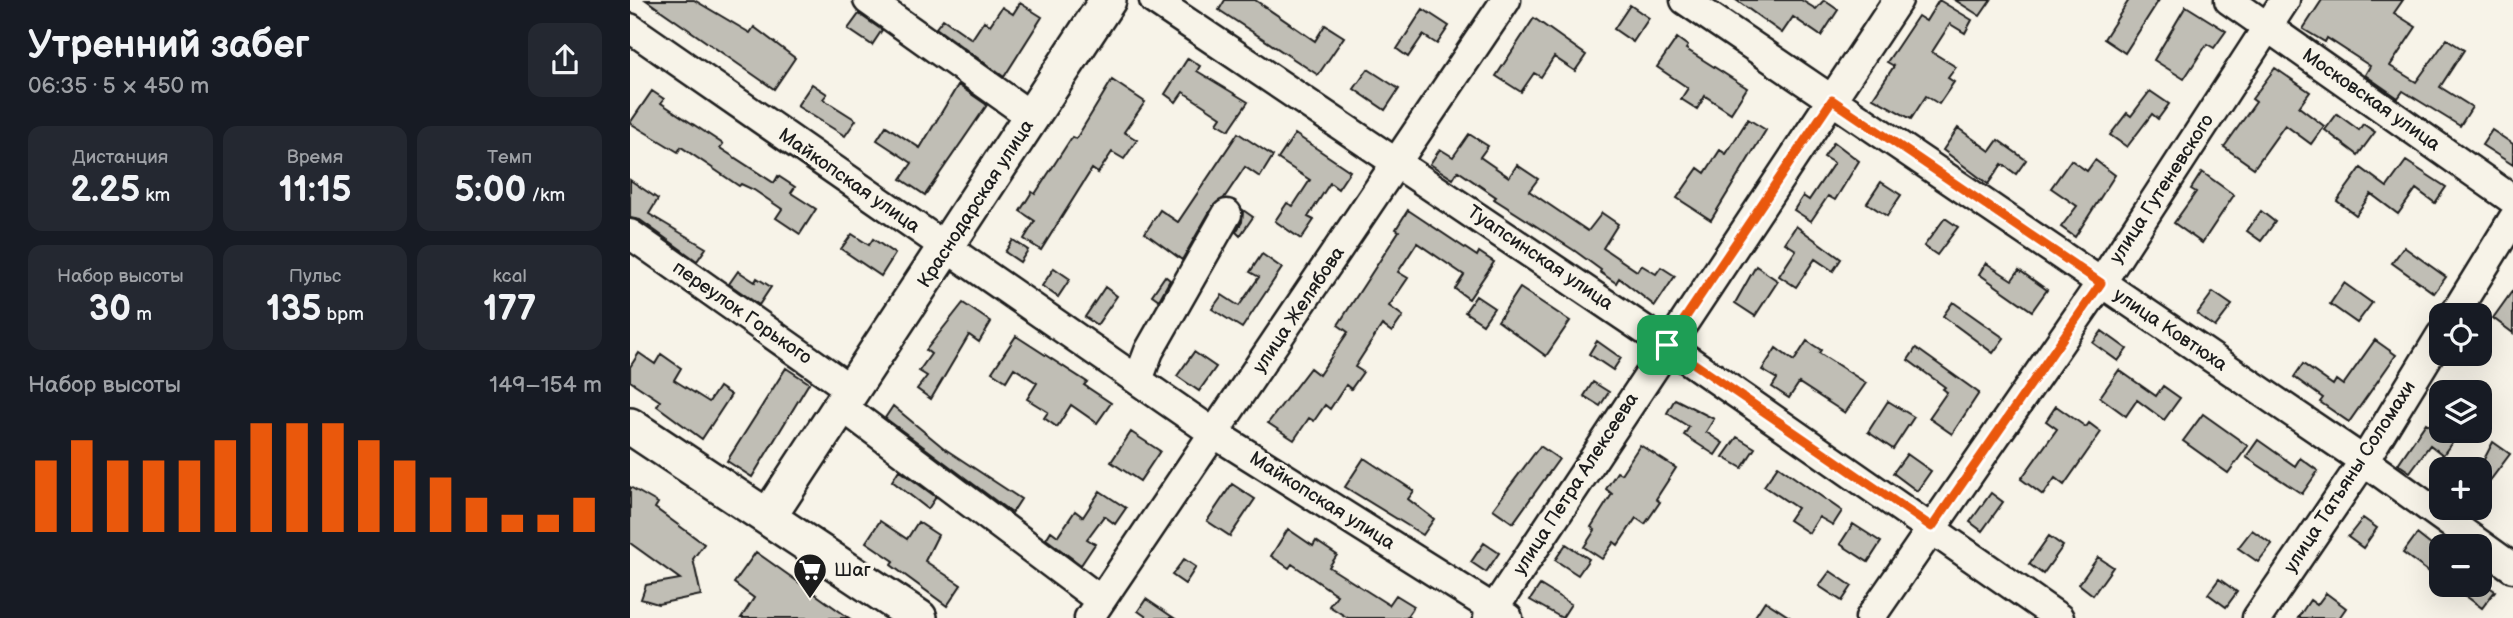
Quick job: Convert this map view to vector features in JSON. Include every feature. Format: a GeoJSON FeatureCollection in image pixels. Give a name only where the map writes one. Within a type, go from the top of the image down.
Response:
{"type":"FeatureCollection","features":[{"type":"Feature","properties":{"kind":"main road","name":"Краснодарская улица"},"geometry":{"type":"LineString","coordinates":[[768,517],[848,400],[1108,0]]}},
{"type":"Feature","properties":{"kind":"main road"},"geometry":{"type":"LineString","coordinates":[[630,426],[919,618]]}},
{"type":"Feature","properties":{"kind":"street"},"geometry":{"type":"LineString","coordinates":[[868,0],[1032,117]]}},
{"type":"Feature","properties":{"kind":"street","name":"Туапсинская улица"},"geometry":{"type":"LineString","coordinates":[[1154,0],[1667,345],[2059,618]]}},
{"type":"Feature","properties":{"kind":"street","name":"улица Желябова"},"geometry":{"type":"LineString","coordinates":[[1095,609],[1507,0]]}},
{"type":"Feature","properties":{"kind":"street","name":"улица Ковтюха"},"geometry":{"type":"LineString","coordinates":[[1685,0],[2364,461],[2513,568]]}},
{"type":"Feature","properties":{"kind":"street","name":"улица Петра Алексеева"},"geometry":{"type":"LineString","coordinates":[[1497,615],[1667,345],[1898,0]]}},
{"type":"Feature","properties":{"kind":"street","name":"Московская улица"},"geometry":{"type":"LineString","coordinates":[[2229,0],[2513,200]]}},
{"type":"Feature","properties":{"kind":"street","name":"улица Гутеневского"},"geometry":{"type":"LineString","coordinates":[[1870,618],[2101,283],[2285,0]]}},
{"type":"Feature","properties":{"kind":"street","name":"Майкопская улица"},"geometry":{"type":"LineString","coordinates":[[630,28],[1215,433],[1497,615]]}},
{"type":"Feature","properties":{"kind":"street"},"geometry":{"type":"LineString","coordinates":[[1138,380],[1149,351],[1227,214]]}},
{"type":"Feature","properties":{"kind":"street"},"geometry":{"type":"LineString","coordinates":[[2461,303],[2513,219]]}},
{"type":"Feature","properties":{"kind":"street","name":"переулок Горького"},"geometry":{"type":"LineString","coordinates":[[630,234],[848,400]]}},
{"type":"Feature","properties":{"kind":"street","name":"улица Татьяны Соломахи"},"geometry":{"type":"LineString","coordinates":[[2257,618],[2364,461],[2429,355]]}},
{"type":"Feature","properties":{"kind":"street"},"geometry":{"type":"LineString","coordinates":[[848,400],[1095,609]]}},
{"type":"Feature","properties":{"kind":"building"},"geometry":{"type":"Polygon","coordinates":[[[646,0],[694,0],[750,33],[754,27],[795,58],[774,89],[646,0]]]}},
{"type":"Feature","properties":{"kind":"building"},"geometry":{"type":"Polygon","coordinates":[[[1225,0],[1255,0],[1315,41],[1325,25],[1344,37],[1318,75],[1219,10],[1225,0]]]}},
{"type":"Feature","properties":{"kind":"building"},"geometry":{"type":"Polygon","coordinates":[[[1736,0],[1801,0],[1816,9],[1824,0],[1838,10],[1821,36],[1793,17],[1782,33],[1736,0]]]}},
{"type":"Feature","properties":{"kind":"building"},"geometry":{"type":"Polygon","coordinates":[[[1939,0],[1972,20],[1965,33],[1950,24],[1932,52],[1956,67],[1948,78],[1954,82],[1939,104],[1926,96],[1911,119],[1873,98],[1894,66],[1887,62],[1918,16],[1926,21],[1939,0]]]}},
{"type":"Feature","properties":{"kind":"building"},"geometry":{"type":"Polygon","coordinates":[[[1955,0],[1991,0],[1980,16],[1955,0]]]}},
{"type":"Feature","properties":{"kind":"building"},"geometry":{"type":"Polygon","coordinates":[[[2129,0],[2159,0],[2125,53],[2104,39],[2129,0]]]}},
{"type":"Feature","properties":{"kind":"building"},"geometry":{"type":"Polygon","coordinates":[[[2322,0],[2403,0],[2394,13],[2416,27],[2390,66],[2416,82],[2447,39],[2464,50],[2440,87],[2472,107],[2460,126],[2403,91],[2398,98],[2365,75],[2370,66],[2327,38],[2325,42],[2303,29],[2322,0]]]}},
{"type":"Feature","properties":{"kind":"building"},"geometry":{"type":"Polygon","coordinates":[[[1020,3],[1042,17],[1004,77],[936,28],[943,19],[972,39],[984,21],[990,25],[1002,7],[1013,14],[1020,3]]]}},
{"type":"Feature","properties":{"kind":"building"},"geometry":{"type":"Polygon","coordinates":[[[1630,5],[1649,18],[1633,42],[1614,29],[1630,5]]]}},
{"type":"Feature","properties":{"kind":"building"},"geometry":{"type":"Polygon","coordinates":[[[2186,6],[2226,31],[2214,48],[2207,44],[2184,79],[2154,60],[2186,6]]]}},
{"type":"Feature","properties":{"kind":"building"},"geometry":{"type":"Polygon","coordinates":[[[1423,9],[1449,26],[1437,44],[1423,35],[1408,57],[1397,49],[1423,9]]]}},
{"type":"Feature","properties":{"kind":"building"},"geometry":{"type":"Polygon","coordinates":[[[859,14],[882,30],[872,45],[848,29],[859,14]]]}},
{"type":"Feature","properties":{"kind":"building"},"geometry":{"type":"Polygon","coordinates":[[[1534,18],[1586,55],[1575,71],[1554,57],[1541,77],[1534,73],[1521,92],[1496,76],[1534,18]]]}},
{"type":"Feature","properties":{"kind":"building"},"geometry":{"type":"Polygon","coordinates":[[[1677,38],[1688,46],[1686,49],[1747,88],[1731,113],[1705,96],[1697,109],[1681,99],[1688,88],[1657,67],[1677,38]]]}},
{"type":"Feature","properties":{"kind":"building"},"geometry":{"type":"Polygon","coordinates":[[[1188,58],[1200,66],[1197,71],[1248,102],[1229,130],[1217,123],[1221,117],[1183,92],[1176,102],[1165,94],[1188,58]]]}},
{"type":"Feature","properties":{"kind":"building"},"geometry":{"type":"Polygon","coordinates":[[[2275,68],[2310,92],[2299,107],[2324,126],[2311,144],[2285,125],[2254,168],[2224,147],[2256,102],[2252,99],[2275,68]]]}},
{"type":"Feature","properties":{"kind":"building"},"geometry":{"type":"Polygon","coordinates":[[[1368,69],[1399,89],[1385,110],[1354,89],[1368,69]]]}},
{"type":"Feature","properties":{"kind":"building"},"geometry":{"type":"Polygon","coordinates":[[[1112,80],[1145,102],[1124,132],[1137,140],[1124,159],[1112,152],[1098,173],[1092,169],[1041,250],[1024,239],[1035,221],[1020,211],[1032,192],[1035,194],[1072,137],[1076,139],[1112,80]]]}},
{"type":"Feature","properties":{"kind":"building"},"geometry":{"type":"Polygon","coordinates":[[[812,84],[827,94],[823,99],[856,120],[845,136],[797,106],[812,84]]]}},
{"type":"Feature","properties":{"kind":"building"},"geometry":{"type":"Polygon","coordinates":[[[958,85],[987,105],[925,195],[901,179],[912,163],[877,140],[886,126],[920,148],[958,85]]]}},
{"type":"Feature","properties":{"kind":"building"},"geometry":{"type":"Polygon","coordinates":[[[652,91],[664,99],[661,103],[723,144],[720,148],[774,183],[778,176],[795,187],[791,193],[816,209],[800,234],[776,218],[782,209],[754,190],[741,184],[739,186],[681,147],[678,152],[630,123],[652,91]]]}},
{"type":"Feature","properties":{"kind":"building"},"geometry":{"type":"Polygon","coordinates":[[[2150,91],[2169,104],[2158,119],[2152,114],[2127,147],[2110,135],[2127,113],[2131,116],[2150,91]]]}},
{"type":"Feature","properties":{"kind":"building"},"geometry":{"type":"Polygon","coordinates":[[[2337,114],[2359,130],[2363,124],[2375,132],[2358,155],[2325,130],[2337,114]]]}},
{"type":"Feature","properties":{"kind":"building"},"geometry":{"type":"Polygon","coordinates":[[[1748,119],[1766,130],[1711,220],[1677,198],[1698,168],[1705,173],[1720,150],[1726,154],[1748,119]]]}},
{"type":"Feature","properties":{"kind":"building"},"geometry":{"type":"Polygon","coordinates":[[[1958,128],[1990,151],[1998,140],[2026,160],[2016,174],[2002,164],[1988,184],[1943,150],[1958,128]]]}},
{"type":"Feature","properties":{"kind":"building"},"geometry":{"type":"Polygon","coordinates":[[[2492,130],[2513,144],[2513,165],[2482,145],[2492,130]]]}},
{"type":"Feature","properties":{"kind":"building"},"geometry":{"type":"Polygon","coordinates":[[[1238,133],[1273,156],[1260,177],[1245,167],[1224,198],[1213,206],[1182,260],[1145,233],[1160,210],[1178,222],[1238,133]]]}},
{"type":"Feature","properties":{"kind":"building"},"geometry":{"type":"Polygon","coordinates":[[[1295,134],[1350,171],[1338,189],[1330,183],[1308,217],[1314,220],[1301,239],[1275,221],[1287,203],[1293,206],[1310,180],[1278,159],[1295,134]]]}},
{"type":"Feature","properties":{"kind":"building"},"geometry":{"type":"Polygon","coordinates":[[[1469,134],[1488,146],[1480,157],[1509,177],[1517,165],[1538,179],[1529,191],[1588,231],[1602,213],[1618,224],[1603,248],[1637,271],[1641,265],[1656,274],[1661,267],[1675,276],[1655,306],[1619,278],[1616,283],[1575,251],[1494,199],[1496,197],[1458,171],[1453,179],[1430,164],[1440,149],[1453,157],[1469,134]]]}},
{"type":"Feature","properties":{"kind":"building"},"geometry":{"type":"Polygon","coordinates":[[[1834,142],[1859,161],[1835,200],[1828,196],[1811,221],[1794,210],[1803,196],[1809,200],[1834,163],[1824,157],[1834,142]]]}},
{"type":"Feature","properties":{"kind":"building"},"geometry":{"type":"Polygon","coordinates":[[[2071,160],[2087,171],[2095,160],[2115,175],[2075,237],[2061,227],[2077,206],[2051,188],[2071,160]]]}},
{"type":"Feature","properties":{"kind":"building"},"geometry":{"type":"Polygon","coordinates":[[[2406,161],[2446,187],[2435,203],[2416,189],[2398,214],[2371,194],[2356,215],[2337,201],[2361,168],[2387,187],[2406,161]]]}},
{"type":"Feature","properties":{"kind":"building"},"geometry":{"type":"Polygon","coordinates":[[[2202,172],[2234,195],[2202,243],[2174,223],[2196,192],[2191,189],[2202,172]]]}},
{"type":"Feature","properties":{"kind":"building"},"geometry":{"type":"Polygon","coordinates":[[[630,180],[658,199],[649,214],[706,248],[697,261],[640,220],[630,218],[630,180]]]}},
{"type":"Feature","properties":{"kind":"building"},"geometry":{"type":"Polygon","coordinates":[[[1881,182],[1901,195],[1887,216],[1867,203],[1881,182]]]}},
{"type":"Feature","properties":{"kind":"building"},"geometry":{"type":"Polygon","coordinates":[[[1243,210],[1253,217],[1240,236],[1236,232],[1242,222],[1243,210]]]}},
{"type":"Feature","properties":{"kind":"building"},"geometry":{"type":"Polygon","coordinates":[[[1408,210],[1477,256],[1479,252],[1494,262],[1469,299],[1455,289],[1464,275],[1417,243],[1398,272],[1408,278],[1389,306],[1403,316],[1392,332],[1382,325],[1355,367],[1363,372],[1351,389],[1346,385],[1330,409],[1325,405],[1314,421],[1309,418],[1294,440],[1268,423],[1310,368],[1319,375],[1348,332],[1338,325],[1399,231],[1396,229],[1408,210]]]}},
{"type":"Feature","properties":{"kind":"building"},"geometry":{"type":"Polygon","coordinates":[[[2261,211],[2275,222],[2261,241],[2247,231],[2261,211]]]}},
{"type":"Feature","properties":{"kind":"building"},"geometry":{"type":"Polygon","coordinates":[[[1945,218],[1958,227],[1937,255],[1924,246],[1945,218]]]}},
{"type":"Feature","properties":{"kind":"building"},"geometry":{"type":"Polygon","coordinates":[[[1796,226],[1841,259],[1833,271],[1815,259],[1796,287],[1779,276],[1796,250],[1785,243],[1796,226]]]}},
{"type":"Feature","properties":{"kind":"building"},"geometry":{"type":"Polygon","coordinates":[[[852,234],[869,245],[873,239],[895,254],[881,276],[841,249],[852,234]]]}},
{"type":"Feature","properties":{"kind":"building"},"geometry":{"type":"Polygon","coordinates":[[[1013,240],[1028,250],[1020,262],[1005,252],[1013,240]]]}},
{"type":"Feature","properties":{"kind":"building"},"geometry":{"type":"Polygon","coordinates":[[[2404,247],[2446,277],[2434,293],[2392,263],[2404,247]]]}},
{"type":"Feature","properties":{"kind":"building"},"geometry":{"type":"Polygon","coordinates":[[[1262,254],[1282,268],[1242,328],[1212,309],[1222,295],[1239,306],[1259,277],[1250,272],[1262,254]]]}},
{"type":"Feature","properties":{"kind":"building"},"geometry":{"type":"Polygon","coordinates":[[[1986,263],[2012,280],[2019,270],[2047,290],[2032,311],[1979,274],[1986,263]]]}},
{"type":"Feature","properties":{"kind":"building"},"geometry":{"type":"Polygon","coordinates":[[[1756,266],[1778,281],[1755,316],[1735,303],[1756,266]]]}},
{"type":"Feature","properties":{"kind":"building"},"geometry":{"type":"Polygon","coordinates":[[[1054,268],[1070,279],[1058,297],[1042,286],[1054,268]]]}},
{"type":"Feature","properties":{"kind":"building"},"geometry":{"type":"Polygon","coordinates":[[[738,271],[755,282],[757,278],[771,287],[759,305],[729,284],[738,271]]]}},
{"type":"Feature","properties":{"kind":"building"},"geometry":{"type":"Polygon","coordinates":[[[1165,276],[1170,280],[1159,300],[1152,295],[1165,276]]]}},
{"type":"Feature","properties":{"kind":"building"},"geometry":{"type":"Polygon","coordinates":[[[2344,283],[2372,303],[2357,323],[2330,304],[2344,283]]]}},
{"type":"Feature","properties":{"kind":"building"},"geometry":{"type":"Polygon","coordinates":[[[1105,287],[1117,296],[1097,325],[1085,317],[1105,287]]]}},
{"type":"Feature","properties":{"kind":"building"},"geometry":{"type":"Polygon","coordinates":[[[1520,288],[1570,321],[1546,356],[1498,321],[1520,288]]]}},
{"type":"Feature","properties":{"kind":"building"},"geometry":{"type":"Polygon","coordinates":[[[2513,290],[2513,333],[2493,318],[2513,290]]]}},
{"type":"Feature","properties":{"kind":"building"},"geometry":{"type":"Polygon","coordinates":[[[2213,292],[2232,305],[2215,327],[2197,314],[2213,292]]]}},
{"type":"Feature","properties":{"kind":"building"},"geometry":{"type":"Polygon","coordinates":[[[1476,296],[1494,308],[1483,324],[1465,312],[1476,296]]]}},
{"type":"Feature","properties":{"kind":"building"},"geometry":{"type":"Polygon","coordinates":[[[1953,302],[2004,338],[1993,353],[1943,316],[1953,302]]]}},
{"type":"Feature","properties":{"kind":"building"},"geometry":{"type":"Polygon","coordinates":[[[963,303],[991,322],[979,342],[969,335],[931,399],[917,389],[927,376],[919,371],[931,354],[926,350],[963,303]]]}},
{"type":"Feature","properties":{"kind":"building"},"geometry":{"type":"Polygon","coordinates":[[[2102,331],[2127,349],[2118,361],[2093,343],[2102,331]]]}},
{"type":"Feature","properties":{"kind":"building"},"geometry":{"type":"Polygon","coordinates":[[[1016,336],[1087,382],[1084,385],[1111,403],[1097,423],[1071,405],[1057,427],[1044,418],[1048,412],[1027,399],[1037,383],[1014,368],[1006,381],[992,372],[1016,336]]]}},
{"type":"Feature","properties":{"kind":"building"},"geometry":{"type":"Polygon","coordinates":[[[2375,340],[2396,355],[2349,422],[2320,402],[2323,398],[2294,377],[2303,364],[2333,385],[2336,380],[2343,385],[2375,340]]]}},
{"type":"Feature","properties":{"kind":"building"},"geometry":{"type":"Polygon","coordinates":[[[1597,341],[1621,358],[1613,370],[1589,354],[1597,341]]]}},
{"type":"Feature","properties":{"kind":"building"},"geometry":{"type":"Polygon","coordinates":[[[1807,341],[1821,350],[1819,353],[1866,383],[1845,413],[1799,383],[1789,398],[1772,387],[1777,379],[1762,370],[1776,348],[1794,361],[1807,341]]]}},
{"type":"Feature","properties":{"kind":"building"},"geometry":{"type":"Polygon","coordinates":[[[1916,348],[1979,393],[1952,434],[1929,418],[1947,392],[1943,389],[1945,387],[1908,360],[1916,348]]]}},
{"type":"Feature","properties":{"kind":"building"},"geometry":{"type":"Polygon","coordinates":[[[1194,352],[1216,367],[1199,391],[1177,376],[1194,352]]]}},
{"type":"Feature","properties":{"kind":"building"},"geometry":{"type":"Polygon","coordinates":[[[639,353],[655,364],[661,354],[681,368],[674,380],[709,402],[719,387],[731,395],[702,439],[657,406],[660,401],[630,381],[630,367],[639,353]]]}},
{"type":"Feature","properties":{"kind":"building"},"geometry":{"type":"Polygon","coordinates":[[[786,368],[809,383],[752,477],[727,461],[786,368]]]}},
{"type":"Feature","properties":{"kind":"building"},"geometry":{"type":"Polygon","coordinates":[[[2119,370],[2156,396],[2163,386],[2180,398],[2164,420],[2137,400],[2126,416],[2100,397],[2119,370]]]}},
{"type":"Feature","properties":{"kind":"building"},"geometry":{"type":"Polygon","coordinates":[[[1593,382],[1609,392],[1600,406],[1584,396],[1593,382]]]}},
{"type":"Feature","properties":{"kind":"building"},"geometry":{"type":"Polygon","coordinates":[[[1675,399],[1714,419],[1706,432],[1723,443],[1715,455],[1684,435],[1689,427],[1667,413],[1675,399]]]}},
{"type":"Feature","properties":{"kind":"building"},"geometry":{"type":"Polygon","coordinates":[[[1888,401],[1914,417],[1893,449],[1868,432],[1888,401]]]}},
{"type":"Feature","properties":{"kind":"building"},"geometry":{"type":"Polygon","coordinates":[[[893,406],[945,449],[1021,499],[1012,513],[885,418],[893,406]]]}},
{"type":"Feature","properties":{"kind":"building"},"geometry":{"type":"Polygon","coordinates":[[[2056,406],[2086,427],[2089,423],[2101,432],[2064,485],[2055,478],[2043,495],[2021,479],[2057,429],[2046,421],[2056,406]]]}},
{"type":"Feature","properties":{"kind":"building"},"geometry":{"type":"Polygon","coordinates":[[[2203,414],[2248,446],[2228,473],[2183,441],[2203,414]]]}},
{"type":"Feature","properties":{"kind":"building"},"geometry":{"type":"Polygon","coordinates":[[[2426,423],[2429,425],[2429,443],[2452,443],[2443,455],[2430,445],[2410,472],[2398,464],[2426,423]]]}},
{"type":"Feature","properties":{"kind":"building"},"geometry":{"type":"Polygon","coordinates":[[[1131,432],[1160,451],[1140,481],[1111,462],[1131,432]]]}},
{"type":"Feature","properties":{"kind":"building"},"geometry":{"type":"Polygon","coordinates":[[[1737,437],[1755,448],[1742,468],[1723,457],[1737,437]]]}},
{"type":"Feature","properties":{"kind":"building"},"geometry":{"type":"Polygon","coordinates":[[[2258,440],[2295,466],[2300,458],[2318,471],[2302,494],[2246,457],[2258,440]]]}},
{"type":"Feature","properties":{"kind":"building"},"geometry":{"type":"Polygon","coordinates":[[[2493,442],[2510,454],[2492,478],[2492,457],[2485,457],[2493,442]]]}},
{"type":"Feature","properties":{"kind":"building"},"geometry":{"type":"Polygon","coordinates":[[[1640,445],[1676,468],[1656,499],[1660,502],[1645,524],[1636,518],[1618,545],[1614,542],[1602,559],[1584,547],[1595,530],[1591,527],[1612,494],[1606,489],[1617,472],[1621,474],[1640,445]]]}},
{"type":"Feature","properties":{"kind":"building"},"geometry":{"type":"Polygon","coordinates":[[[1540,446],[1559,459],[1513,523],[1493,509],[1540,446]]]}},
{"type":"Feature","properties":{"kind":"building"},"geometry":{"type":"Polygon","coordinates":[[[1907,454],[1931,471],[1917,491],[1893,473],[1907,454]]]}},
{"type":"Feature","properties":{"kind":"building"},"geometry":{"type":"Polygon","coordinates":[[[1364,458],[1414,491],[1408,499],[1434,519],[1423,535],[1345,487],[1364,458]]]}},
{"type":"Feature","properties":{"kind":"building"},"geometry":{"type":"Polygon","coordinates":[[[1778,466],[1842,511],[1833,525],[1819,517],[1809,533],[1789,520],[1797,508],[1764,486],[1778,466]]]}},
{"type":"Feature","properties":{"kind":"building"},"geometry":{"type":"Polygon","coordinates":[[[899,470],[936,497],[928,509],[892,481],[899,470]]]}},
{"type":"Feature","properties":{"kind":"building"},"geometry":{"type":"Polygon","coordinates":[[[1232,484],[1255,499],[1230,536],[1207,521],[1232,484]]]}},
{"type":"Feature","properties":{"kind":"building"},"geometry":{"type":"Polygon","coordinates":[[[630,487],[658,503],[655,508],[704,544],[693,559],[701,595],[658,604],[641,599],[646,585],[680,579],[630,543],[630,487]]]}},
{"type":"Feature","properties":{"kind":"building"},"geometry":{"type":"Polygon","coordinates":[[[1100,491],[1126,508],[1115,524],[1104,516],[1087,539],[1095,544],[1081,565],[1046,539],[1051,531],[1058,536],[1075,511],[1083,517],[1100,491]]]}},
{"type":"Feature","properties":{"kind":"building"},"geometry":{"type":"Polygon","coordinates":[[[1991,493],[2003,502],[1982,531],[1970,522],[1991,493]]]}},
{"type":"Feature","properties":{"kind":"building"},"geometry":{"type":"Polygon","coordinates":[[[2363,518],[2377,528],[2363,548],[2348,537],[2363,518]]]}},
{"type":"Feature","properties":{"kind":"building"},"geometry":{"type":"Polygon","coordinates":[[[880,521],[907,539],[918,522],[938,535],[925,561],[961,585],[947,606],[891,565],[894,561],[866,542],[880,521]]]}},
{"type":"Feature","properties":{"kind":"building"},"geometry":{"type":"Polygon","coordinates":[[[1853,524],[1881,542],[1868,562],[1840,544],[1853,524]]]}},
{"type":"Feature","properties":{"kind":"building"},"geometry":{"type":"Polygon","coordinates":[[[1288,529],[1313,546],[1316,541],[1337,555],[1329,567],[1389,605],[1396,595],[1414,606],[1407,616],[1410,618],[1348,618],[1329,606],[1337,595],[1292,564],[1289,568],[1271,556],[1288,529]]]}},
{"type":"Feature","properties":{"kind":"building"},"geometry":{"type":"Polygon","coordinates":[[[2252,530],[2272,544],[2258,562],[2238,548],[2252,530]]]}},
{"type":"Feature","properties":{"kind":"building"},"geometry":{"type":"Polygon","coordinates":[[[2417,534],[2429,544],[2429,572],[2403,553],[2417,534]]]}},
{"type":"Feature","properties":{"kind":"building"},"geometry":{"type":"Polygon","coordinates":[[[2049,536],[2063,546],[2043,574],[2029,564],[2049,536]]]}},
{"type":"Feature","properties":{"kind":"building"},"geometry":{"type":"Polygon","coordinates":[[[1484,543],[1499,553],[1486,572],[1471,562],[1484,543]]]}},
{"type":"Feature","properties":{"kind":"building"},"geometry":{"type":"Polygon","coordinates":[[[1566,544],[1589,559],[1578,575],[1555,560],[1566,544]]]}},
{"type":"Feature","properties":{"kind":"building"},"geometry":{"type":"Polygon","coordinates":[[[756,552],[849,618],[741,618],[754,598],[734,583],[756,552]]]}},
{"type":"Feature","properties":{"kind":"building"},"geometry":{"type":"Polygon","coordinates":[[[2098,557],[2113,567],[2093,595],[2079,584],[2098,557]]]}},
{"type":"Feature","properties":{"kind":"building"},"geometry":{"type":"Polygon","coordinates":[[[1184,559],[1196,567],[1185,584],[1172,575],[1184,559]]]}},
{"type":"Feature","properties":{"kind":"building"},"geometry":{"type":"Polygon","coordinates":[[[1830,571],[1852,586],[1842,601],[1819,586],[1830,571]]]}},
{"type":"Feature","properties":{"kind":"building"},"geometry":{"type":"Polygon","coordinates":[[[2219,579],[2237,592],[2226,607],[2208,594],[2219,579]]]}},
{"type":"Feature","properties":{"kind":"building"},"geometry":{"type":"Polygon","coordinates":[[[1540,585],[1571,604],[1562,618],[1530,600],[1540,585]]]}},
{"type":"Feature","properties":{"kind":"building"},"geometry":{"type":"Polygon","coordinates":[[[2326,593],[2346,608],[2339,618],[2298,618],[2310,600],[2317,605],[2326,593]]]}},
{"type":"Feature","properties":{"kind":"building"},"geometry":{"type":"Polygon","coordinates":[[[2467,597],[2490,597],[2482,608],[2467,597]]]}},
{"type":"Feature","properties":{"kind":"building"},"geometry":{"type":"Polygon","coordinates":[[[1146,599],[1174,618],[1148,618],[1138,611],[1146,599]]]}},
{"type":"Feature","properties":{"kind":"building"},"geometry":{"type":"Polygon","coordinates":[[[1765,601],[1791,618],[1754,618],[1765,601]]]}},
{"type":"Feature","properties":{"kind":"place","name":"Шаг"},"geometry":{"type":"Point","coordinates":[810,600]}},
{"type":"Feature","properties":{"kind":"route"},"geometry":{"type":"LineString","coordinates":[[1832,100],[2101,283],[1932,527],[1667,345],[1832,100]]}}]}
